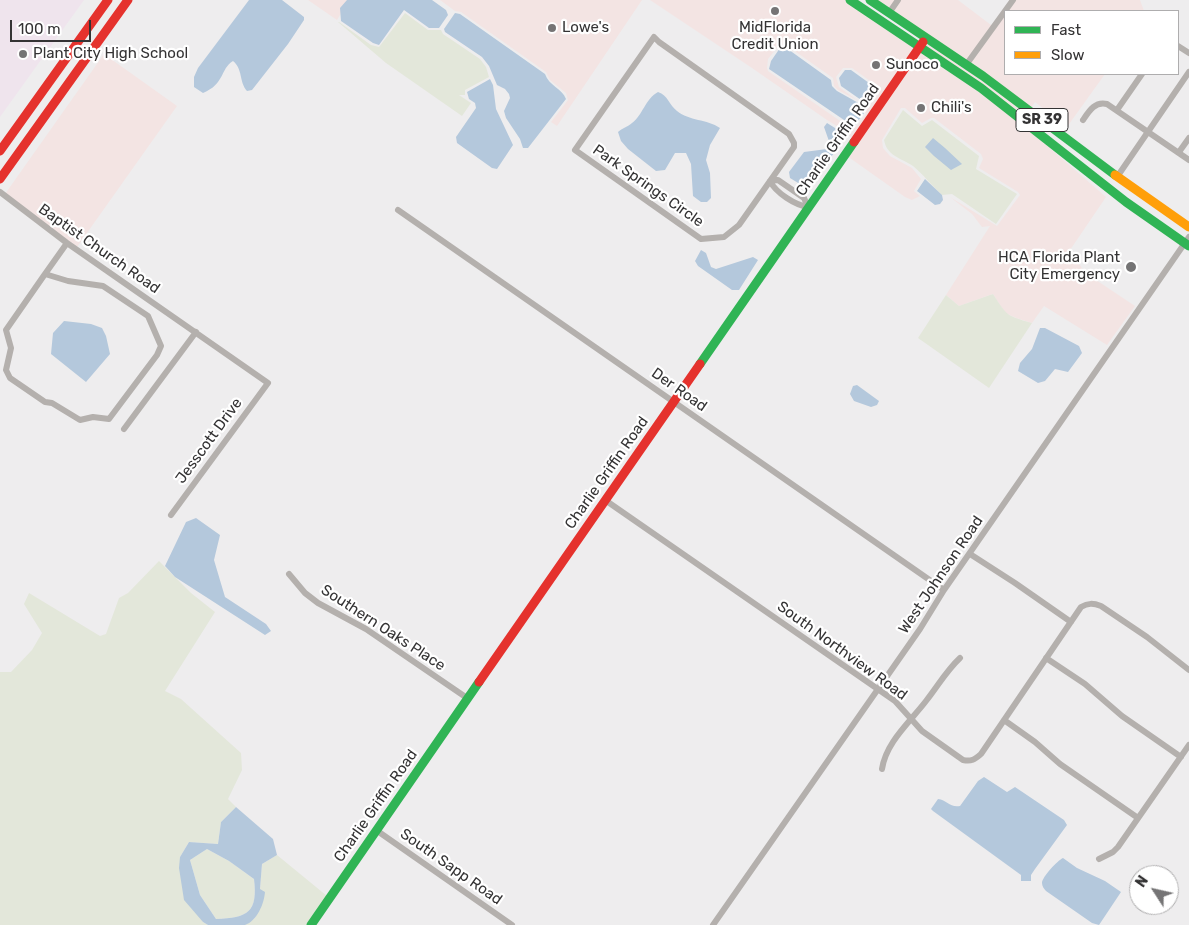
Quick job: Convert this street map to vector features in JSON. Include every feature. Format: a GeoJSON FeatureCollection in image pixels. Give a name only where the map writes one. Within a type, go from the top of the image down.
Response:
{"type":"FeatureCollection","features":[{"type":"Feature","properties":{"kind":"main road"},"geometry":{"type":"LineString","coordinates":[[0,151],[108,0]]}},
{"type":"Feature","properties":{"kind":"main road"},"geometry":{"type":"LineString","coordinates":[[0,179],[128,0]]}},
{"type":"Feature","properties":{"kind":"main road","name":"SR 39"},"geometry":{"type":"LineString","coordinates":[[850,0],[981,88],[1126,202],[1188,242]]}},
{"type":"Feature","properties":{"kind":"main road","name":"SR 39"},"geometry":{"type":"LineString","coordinates":[[870,0],[1015,99],[1117,177],[1189,227]]}},
{"type":"Feature","properties":{"kind":"main road","name":"Charlie Griffin Road"},"geometry":{"type":"LineString","coordinates":[[311,925],[926,38]]}},
{"type":"Feature","properties":{"kind":"main road"},"geometry":{"type":"LineString","coordinates":[[22,119],[38,118],[48,112]]}},
{"type":"Feature","properties":{"kind":"street"},"geometry":{"type":"LineString","coordinates":[[889,12],[898,0]]}},
{"type":"Feature","properties":{"kind":"street"},"geometry":{"type":"LineString","coordinates":[[966,66],[1004,13]]}},
{"type":"Feature","properties":{"kind":"street","name":"Park Springs Circle"},"geometry":{"type":"LineString","coordinates":[[654,37],[789,134],[794,147],[770,181],[739,225],[724,237],[701,239],[575,150],[654,37]]}},
{"type":"Feature","properties":{"kind":"street"},"geometry":{"type":"LineString","coordinates":[[1117,177],[1189,72]]}},
{"type":"Feature","properties":{"kind":"street"},"geometry":{"type":"LineString","coordinates":[[1117,110],[1141,75]]}},
{"type":"Feature","properties":{"kind":"street"},"geometry":{"type":"LineString","coordinates":[[1083,120],[1091,109],[1098,104],[1107,104],[1189,160]]}},
{"type":"Feature","properties":{"kind":"street"},"geometry":{"type":"LineString","coordinates":[[1179,152],[1189,138]]}},
{"type":"Feature","properties":{"kind":"street"},"geometry":{"type":"LineString","coordinates":[[770,181],[773,188],[800,206],[808,207]]}},
{"type":"Feature","properties":{"kind":"street","name":"Baptist Church Road"},"geometry":{"type":"LineString","coordinates":[[0,192],[66,243],[268,383]]}},
{"type":"Feature","properties":{"kind":"street","name":"Der Road"},"geometry":{"type":"LineString","coordinates":[[398,210],[944,590]]}},
{"type":"Feature","properties":{"kind":"street","name":"West Johnson Road"},"geometry":{"type":"LineString","coordinates":[[713,925],[878,690],[944,590],[1188,242]]}},
{"type":"Feature","properties":{"kind":"street"},"geometry":{"type":"LineString","coordinates":[[45,274],[68,281],[103,286],[148,316],[161,346],[157,355],[109,418],[93,417],[80,420],[52,403],[44,402],[10,378],[6,370],[11,348],[6,330],[66,243]]}},
{"type":"Feature","properties":{"kind":"street"},"geometry":{"type":"LineString","coordinates":[[124,429],[196,332]]}},
{"type":"Feature","properties":{"kind":"street","name":"Jesscott Drive"},"geometry":{"type":"LineString","coordinates":[[171,514],[268,383]]}},
{"type":"Feature","properties":{"kind":"street","name":"South Northview Road"},"geometry":{"type":"LineString","coordinates":[[605,500],[895,701],[928,736],[963,760],[969,762],[975,760],[981,754],[1081,607],[1086,604],[1094,603],[1101,606],[1189,670]]}},
{"type":"Feature","properties":{"kind":"street"},"geometry":{"type":"LineString","coordinates":[[970,554],[1016,583],[1071,622]]}},
{"type":"Feature","properties":{"kind":"street","name":"Southern Oaks Place"},"geometry":{"type":"LineString","coordinates":[[289,574],[318,603],[366,629],[467,698]]}},
{"type":"Feature","properties":{"kind":"street"},"geometry":{"type":"LineString","coordinates":[[882,769],[887,752],[910,719],[926,702],[949,668],[960,658]]}},
{"type":"Feature","properties":{"kind":"street"},"geometry":{"type":"LineString","coordinates":[[1046,658],[1085,684],[1122,716],[1181,757]]}},
{"type":"Feature","properties":{"kind":"street"},"geometry":{"type":"LineString","coordinates":[[1004,720],[1035,742],[1060,764],[1138,818]]}},
{"type":"Feature","properties":{"kind":"street"},"geometry":{"type":"LineString","coordinates":[[1099,859],[1113,852],[1189,745]]}},
{"type":"Feature","properties":{"kind":"street","name":"South Sapp Road"},"geometry":{"type":"LineString","coordinates":[[376,830],[512,925]]}},
{"type":"Feature","properties":{"kind":"shaded area","name":"Plant City High School"},"geometry":{"type":"Polygon","coordinates":[[[0,0],[84,0],[0,117],[0,0]]]}},
{"type":"Feature","properties":{"kind":"shaded area"},"geometry":{"type":"Polygon","coordinates":[[[308,0],[349,0],[337,20],[308,0]]]}},
{"type":"Feature","properties":{"kind":"shaded area"},"geometry":{"type":"Polygon","coordinates":[[[440,0],[642,0],[557,126],[551,122],[568,100],[566,93],[550,80],[546,72],[461,12],[455,11],[440,0]]]}},
{"type":"Feature","properties":{"kind":"shaded area"},"geometry":{"type":"Polygon","coordinates":[[[650,0],[845,0],[916,47],[852,138],[845,131],[650,0]],[[779,45],[768,59],[768,71],[846,125],[856,127],[866,114],[864,105],[872,103],[879,94],[877,86],[852,68],[843,68],[836,77],[839,87],[857,100],[838,90],[834,86],[833,78],[786,45],[779,45]]]}},
{"type":"Feature","properties":{"kind":"shaded area"},"geometry":{"type":"Polygon","coordinates":[[[875,0],[958,0],[995,28],[1004,15],[1004,75],[1104,75],[1067,127],[1035,102],[1031,108],[875,0]]]}},
{"type":"Feature","properties":{"kind":"shaded area"},"geometry":{"type":"Polygon","coordinates":[[[1015,0],[1140,0],[1144,10],[1008,10],[1015,0]]]}},
{"type":"Feature","properties":{"kind":"shaded area"},"geometry":{"type":"Polygon","coordinates":[[[405,13],[428,30],[441,30],[443,34],[480,59],[486,67],[489,77],[465,90],[465,95],[459,95],[471,103],[462,116],[386,63],[338,22],[371,45],[379,47],[405,13]]]}},
{"type":"Feature","properties":{"kind":"shaded area"},"geometry":{"type":"Polygon","coordinates":[[[927,42],[1028,113],[1025,117],[925,46],[927,42]]]}},
{"type":"Feature","properties":{"kind":"shaded area"},"geometry":{"type":"Polygon","coordinates":[[[922,50],[1021,123],[1106,197],[1068,253],[1084,272],[1135,306],[1107,345],[1044,306],[1032,323],[1005,313],[993,294],[959,306],[946,295],[990,226],[982,227],[972,214],[950,197],[997,226],[1020,195],[979,168],[983,159],[981,154],[934,118],[922,123],[905,108],[901,108],[882,140],[883,148],[890,156],[912,168],[921,179],[914,191],[920,196],[912,200],[847,156],[922,50]]]}},
{"type":"Feature","properties":{"kind":"shaded area"},"geometry":{"type":"Polygon","coordinates":[[[104,54],[177,106],[77,247],[5,194],[104,54]]]}},
{"type":"Feature","properties":{"kind":"shaded area"},"geometry":{"type":"Polygon","coordinates":[[[903,110],[922,126],[932,120],[979,156],[976,169],[1017,194],[996,224],[952,194],[942,195],[913,166],[888,150],[884,140],[903,110]]]}},
{"type":"Feature","properties":{"kind":"shaded area"},"geometry":{"type":"Polygon","coordinates":[[[993,294],[1001,307],[1012,317],[1032,323],[989,388],[918,338],[946,295],[959,306],[993,294]]]}},
{"type":"Feature","properties":{"kind":"shaded area"},"geometry":{"type":"Polygon","coordinates":[[[159,561],[191,593],[215,612],[165,691],[181,699],[241,753],[242,770],[228,799],[236,807],[221,822],[218,844],[189,842],[180,857],[203,922],[208,925],[0,925],[0,672],[11,672],[32,650],[42,633],[24,604],[29,593],[100,636],[106,634],[119,598],[128,593],[159,561]]]}},
{"type":"Feature","properties":{"kind":"shaded area"},"geometry":{"type":"Polygon","coordinates":[[[207,849],[229,861],[254,879],[255,890],[252,906],[243,915],[216,919],[200,895],[190,860],[207,849]]]}},
{"type":"Feature","properties":{"kind":"shaded area"},"geometry":{"type":"Polygon","coordinates":[[[277,855],[327,896],[307,925],[244,925],[255,918],[262,864],[277,855]]]}},
{"type":"Feature","properties":{"kind":"water"},"geometry":{"type":"Polygon","coordinates":[[[249,0],[282,0],[304,17],[304,20],[252,90],[247,91],[238,68],[233,61],[226,68],[219,81],[203,93],[194,87],[194,77],[198,68],[249,0]]]}},
{"type":"Feature","properties":{"kind":"water"},"geometry":{"type":"Polygon","coordinates":[[[347,0],[432,0],[446,10],[448,15],[439,28],[429,28],[404,10],[379,45],[373,43],[341,21],[340,8],[347,0]]]}},
{"type":"Feature","properties":{"kind":"water"},"geometry":{"type":"Polygon","coordinates":[[[455,13],[460,14],[545,74],[549,81],[564,95],[566,99],[528,148],[523,148],[520,139],[506,118],[504,111],[510,98],[509,94],[505,89],[497,85],[489,66],[482,57],[445,32],[444,29],[455,13]]]}},
{"type":"Feature","properties":{"kind":"water"},"geometry":{"type":"Polygon","coordinates":[[[785,47],[831,80],[832,86],[837,91],[862,105],[864,113],[855,125],[847,122],[769,69],[771,61],[780,48],[785,47]]]}},
{"type":"Feature","properties":{"kind":"water"},"geometry":{"type":"Polygon","coordinates":[[[845,70],[851,70],[876,88],[876,93],[870,102],[864,102],[841,86],[839,78],[845,70]]]}},
{"type":"Feature","properties":{"kind":"water"},"geometry":{"type":"Polygon","coordinates":[[[490,79],[493,85],[496,109],[513,145],[497,169],[492,168],[457,143],[456,137],[476,108],[475,103],[469,99],[467,92],[490,79]]]}},
{"type":"Feature","properties":{"kind":"water"},"geometry":{"type":"Polygon","coordinates":[[[658,92],[664,95],[674,109],[682,114],[720,128],[710,145],[706,160],[710,173],[711,198],[707,202],[701,202],[693,196],[691,164],[686,153],[675,153],[665,170],[656,171],[628,149],[621,141],[618,132],[636,120],[650,99],[658,92]]]}},
{"type":"Feature","properties":{"kind":"water"},"geometry":{"type":"Polygon","coordinates":[[[827,123],[843,133],[844,139],[808,189],[790,178],[789,172],[804,152],[827,149],[830,144],[824,127],[827,123]]]}},
{"type":"Feature","properties":{"kind":"water"},"geometry":{"type":"Polygon","coordinates":[[[933,138],[962,164],[951,170],[934,156],[925,147],[933,138]]]}},
{"type":"Feature","properties":{"kind":"water"},"geometry":{"type":"Polygon","coordinates":[[[925,179],[942,195],[943,200],[940,204],[935,205],[917,191],[925,179]]]}},
{"type":"Feature","properties":{"kind":"water"},"geometry":{"type":"Polygon","coordinates":[[[701,250],[706,253],[711,267],[716,269],[753,257],[758,260],[739,290],[732,290],[698,266],[695,261],[701,250]]]}},
{"type":"Feature","properties":{"kind":"water"},"geometry":{"type":"Polygon","coordinates":[[[64,321],[91,324],[102,328],[106,336],[110,354],[86,382],[51,354],[53,333],[64,321]]]}},
{"type":"Feature","properties":{"kind":"water"},"geometry":{"type":"Polygon","coordinates":[[[1040,328],[1045,328],[1079,346],[1082,353],[1068,372],[1055,369],[1045,381],[1038,383],[1018,371],[1020,363],[1032,349],[1040,328]]]}},
{"type":"Feature","properties":{"kind":"water"},"geometry":{"type":"Polygon","coordinates":[[[857,385],[879,401],[877,405],[871,407],[854,401],[850,394],[853,386],[857,385]]]}},
{"type":"Feature","properties":{"kind":"water"},"geometry":{"type":"Polygon","coordinates":[[[196,518],[220,535],[214,560],[225,597],[266,624],[271,631],[265,635],[175,577],[165,566],[186,522],[196,518]]]}},
{"type":"Feature","properties":{"kind":"water"},"geometry":{"type":"Polygon","coordinates":[[[984,777],[1007,792],[1015,787],[1064,820],[1067,825],[1031,875],[1031,881],[1021,881],[1021,875],[931,809],[938,799],[954,806],[960,806],[978,781],[984,777]]]}},
{"type":"Feature","properties":{"kind":"water"},"geometry":{"type":"Polygon","coordinates":[[[236,807],[273,839],[277,855],[262,864],[260,889],[265,892],[263,902],[253,920],[245,925],[208,925],[203,922],[184,900],[179,868],[180,857],[189,842],[218,844],[221,822],[236,807]],[[207,849],[190,860],[200,895],[216,919],[243,915],[252,906],[254,899],[254,879],[229,861],[207,849]]]}},
{"type":"Feature","properties":{"kind":"water"},"geometry":{"type":"Polygon","coordinates":[[[1063,858],[1077,868],[1105,881],[1121,892],[1099,925],[1092,923],[1043,887],[1042,883],[1045,877],[1054,865],[1063,858]]]}},
{"type":"Feature","properties":{"kind":"traffic: fast"},"geometry":{"type":"LineString","coordinates":[[850,0],[981,88],[1126,202],[1189,246]]}},
{"type":"Feature","properties":{"kind":"traffic: fast"},"geometry":{"type":"LineString","coordinates":[[870,0],[983,76],[1115,175]]}},
{"type":"Feature","properties":{"kind":"traffic: fast"},"geometry":{"type":"LineString","coordinates":[[700,364],[854,142]]}},
{"type":"Feature","properties":{"kind":"traffic: fast"},"geometry":{"type":"LineString","coordinates":[[311,925],[479,682]]}},
{"type":"Feature","properties":{"kind":"traffic: slow"},"geometry":{"type":"LineString","coordinates":[[1115,175],[1189,227]]}},
{"type":"Feature","properties":{"kind":"traffic: jam"},"geometry":{"type":"LineString","coordinates":[[0,151],[108,0]]}},
{"type":"Feature","properties":{"kind":"traffic: jam"},"geometry":{"type":"LineString","coordinates":[[0,179],[128,0]]}},
{"type":"Feature","properties":{"kind":"traffic: jam"},"geometry":{"type":"LineString","coordinates":[[854,142],[923,42]]}},
{"type":"Feature","properties":{"kind":"traffic: jam"},"geometry":{"type":"LineString","coordinates":[[479,682],[700,364]]}},
{"type":"Feature","properties":{"kind":"place","name":"MidFlorida Credit Union"},"geometry":{"type":"Point","coordinates":[775,11]}},
{"type":"Feature","properties":{"kind":"place","name":"Lowe's"},"geometry":{"type":"Point","coordinates":[552,28]}},
{"type":"Feature","properties":{"kind":"place","name":"Plant City High School"},"geometry":{"type":"Point","coordinates":[23,54]}},
{"type":"Feature","properties":{"kind":"place","name":"Sunoco"},"geometry":{"type":"Point","coordinates":[876,65]}},
{"type":"Feature","properties":{"kind":"place","name":"Chili's"},"geometry":{"type":"Point","coordinates":[921,108]}},
{"type":"Feature","properties":{"kind":"place","name":"HCA Florida Plant City Emergency"},"geometry":{"type":"Point","coordinates":[1131,267]}}]}
